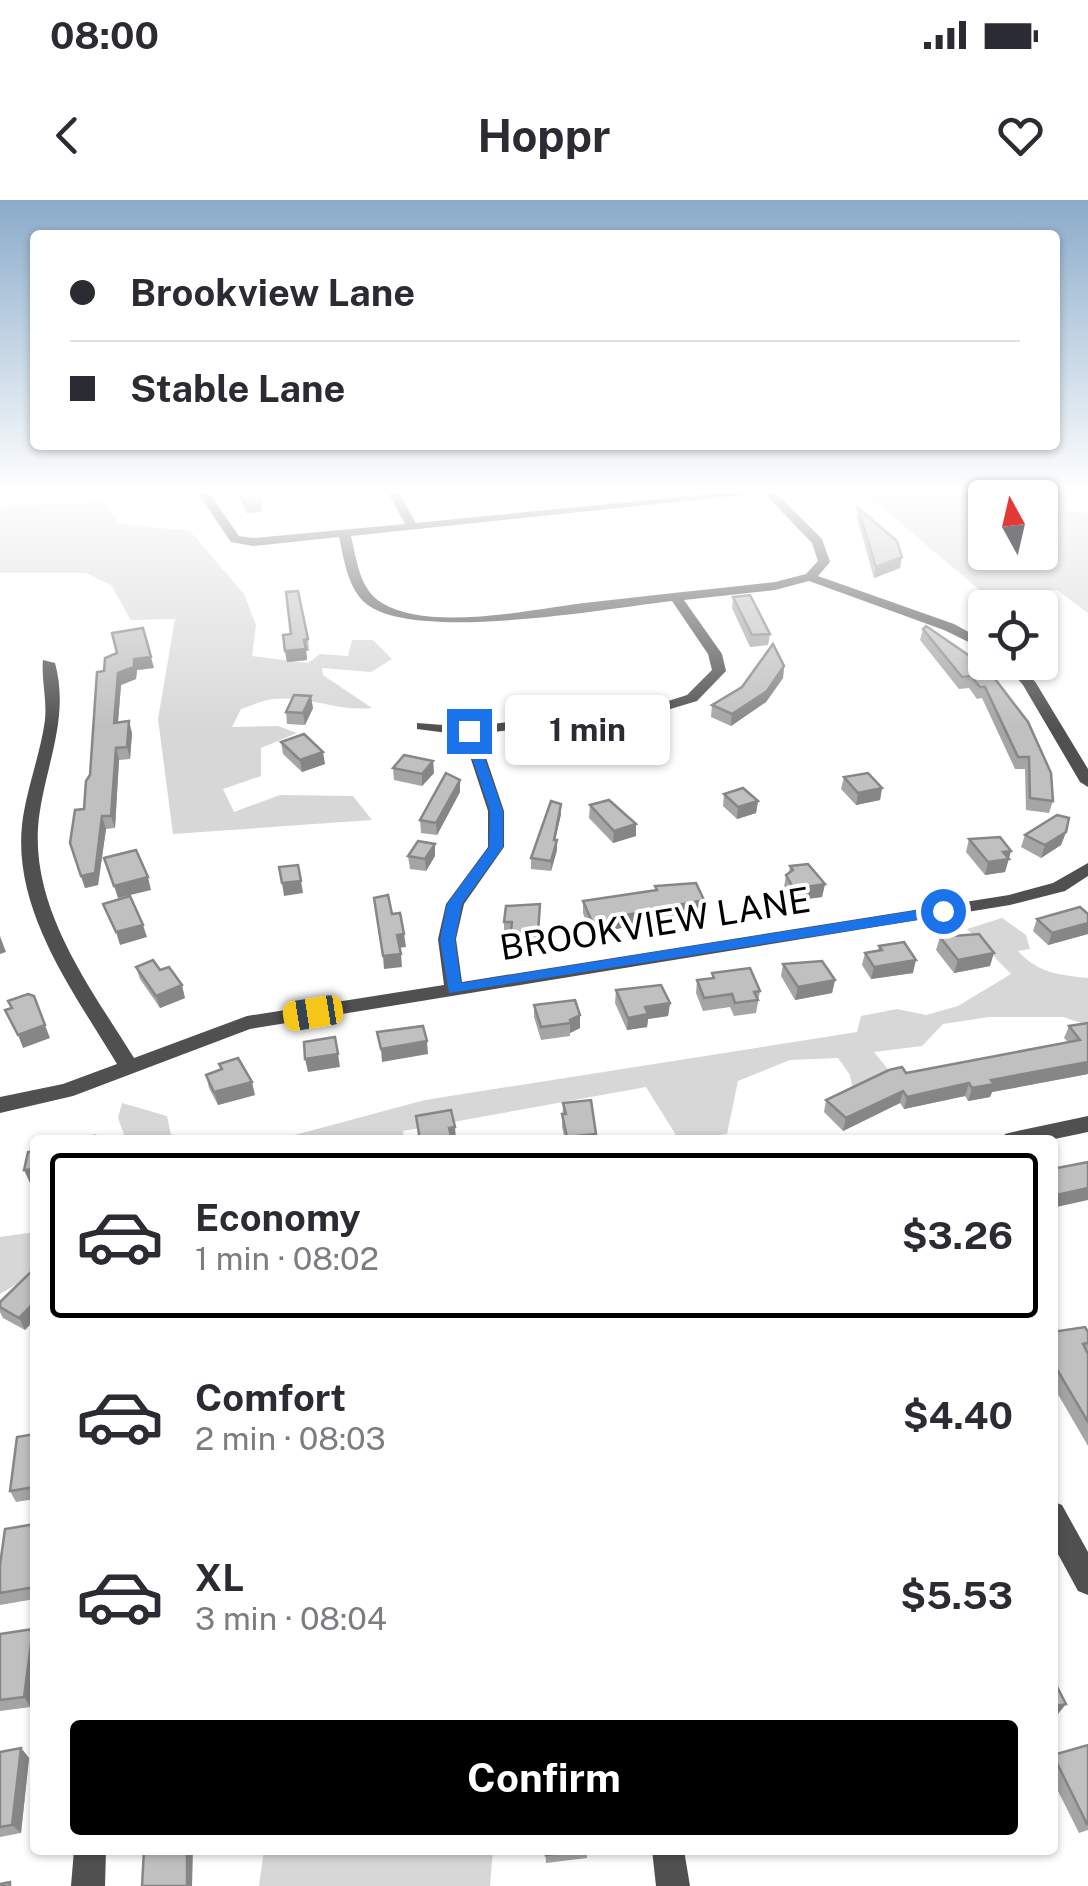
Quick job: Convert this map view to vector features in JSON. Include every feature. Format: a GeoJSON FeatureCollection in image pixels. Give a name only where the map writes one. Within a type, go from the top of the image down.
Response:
{"type":"FeatureCollection","features":[{"type":"Feature","properties":{"kind":"street"},"geometry":{"type":"LineString","coordinates":[[355,572],[366,597],[391,610],[428,620],[464,620],[775,586],[810,577],[815,572]]}},
{"type":"Feature","properties":{"kind":"street"},"geometry":{"type":"LineString","coordinates":[[810,577],[968,637]]}},
{"type":"Feature","properties":{"kind":"street"},"geometry":{"type":"LineString","coordinates":[[422,726],[469,731],[666,706],[692,698],[719,671],[715,654],[676,597]]}},
{"type":"Feature","properties":{"kind":"street"},"geometry":{"type":"LineString","coordinates":[[48,663],[54,692],[30,830],[32,870],[60,950],[129,1066]]}},
{"type":"Feature","properties":{"kind":"street"},"geometry":{"type":"LineString","coordinates":[[1026,680],[1088,782]]}},
{"type":"Feature","properties":{"kind":"street"},"geometry":{"type":"LineString","coordinates":[[454,990],[447,940],[454,904],[496,847],[496,811],[469,731]]}},
{"type":"Feature","properties":{"kind":"street","name":"BROOKVIEW LANE"},"geometry":{"type":"LineString","coordinates":[[0,1106],[66,1091],[247,1023],[1010,900],[1059,887],[1088,868]]}},
{"type":"Feature","properties":{"kind":"street"},"geometry":{"type":"LineString","coordinates":[[1036,1135],[1088,1124]]}},
{"type":"Feature","properties":{"kind":"street"},"geometry":{"type":"LineString","coordinates":[[1058,1525],[1088,1581]]}},
{"type":"Feature","properties":{"kind":"street"},"geometry":{"type":"LineString","coordinates":[[88,1886],[90,1855]]}},
{"type":"Feature","properties":{"kind":"street"},"geometry":{"type":"LineString","coordinates":[[669,1855],[673,1886]]}},
{"type":"Feature","properties":{"kind":"shaded area"},"geometry":{"type":"Polygon","coordinates":[[[225,572],[244,594],[256,625],[252,656],[308,663],[320,654],[348,656],[352,640],[373,640],[392,659],[371,672],[322,668],[323,675],[372,708],[286,698],[241,709],[232,727],[278,726],[297,733],[261,748],[261,776],[223,789],[234,812],[280,795],[353,796],[372,820],[173,834],[158,719],[175,619],[131,620],[111,585],[86,573],[0,573],[225,572]]]}},
{"type":"Feature","properties":{"kind":"shaded area"},"geometry":{"type":"Polygon","coordinates":[[[958,572],[1088,572],[1088,613],[1058,590],[980,590],[958,572]]]}},
{"type":"Feature","properties":{"kind":"shaded area"},"geometry":{"type":"Polygon","coordinates":[[[1002,918],[1026,935],[1030,949],[1018,951],[1033,964],[1058,974],[1088,978],[1088,1025],[1063,1017],[989,1017],[943,1024],[922,1046],[874,1052],[891,1073],[853,1090],[850,1075],[838,1058],[790,1060],[738,1081],[727,1134],[676,1135],[646,1087],[403,1131],[403,1135],[295,1135],[425,1100],[857,1032],[861,1016],[897,1009],[926,1015],[958,1006],[1011,974],[967,929],[1002,918]]]}},
{"type":"Feature","properties":{"kind":"shaded area"},"geometry":{"type":"Polygon","coordinates":[[[122,1103],[167,1116],[171,1135],[124,1135],[118,1118],[122,1103]]]}},
{"type":"Feature","properties":{"kind":"shaded area"},"geometry":{"type":"Polygon","coordinates":[[[30,1233],[30,1276],[0,1294],[0,1237],[30,1233]]]}},
{"type":"Feature","properties":{"kind":"shaded area"},"geometry":{"type":"Polygon","coordinates":[[[263,1855],[493,1855],[490,1886],[259,1886],[263,1855]]]}},
{"type":"Feature","properties":{"kind":"building"},"geometry":{"type":"Polygon","coordinates":[[[298,591],[308,639],[304,640],[306,649],[285,651],[283,635],[291,634],[286,592],[298,591]]]}},
{"type":"Feature","properties":{"kind":"building"},"geometry":{"type":"Polygon","coordinates":[[[750,595],[770,634],[752,635],[733,597],[750,595]]]}},
{"type":"Feature","properties":{"kind":"building"},"geometry":{"type":"Polygon","coordinates":[[[926,626],[968,655],[968,676],[962,677],[923,629],[926,626]]]}},
{"type":"Feature","properties":{"kind":"building"},"geometry":{"type":"Polygon","coordinates":[[[143,628],[151,657],[134,659],[134,667],[118,673],[114,723],[129,721],[127,747],[116,748],[111,816],[102,816],[95,873],[81,876],[70,843],[75,810],[84,809],[90,775],[97,672],[104,671],[105,658],[117,653],[112,633],[143,628]]]}},
{"type":"Feature","properties":{"kind":"building"},"geometry":{"type":"Polygon","coordinates":[[[773,644],[784,666],[767,691],[732,714],[712,705],[742,687],[773,644]]]}},
{"type":"Feature","properties":{"kind":"building"},"geometry":{"type":"Polygon","coordinates":[[[974,680],[996,680],[1028,722],[1051,773],[1053,801],[1030,798],[1029,757],[1018,757],[985,687],[974,680]]]}},
{"type":"Feature","properties":{"kind":"building"},"geometry":{"type":"Polygon","coordinates":[[[294,695],[311,696],[303,713],[286,712],[294,695]]]}},
{"type":"Feature","properties":{"kind":"building"},"geometry":{"type":"Polygon","coordinates":[[[304,734],[323,752],[300,760],[281,742],[304,734]]]}},
{"type":"Feature","properties":{"kind":"building"},"geometry":{"type":"Polygon","coordinates":[[[404,755],[433,761],[422,774],[393,768],[404,755]]]}},
{"type":"Feature","properties":{"kind":"building"},"geometry":{"type":"Polygon","coordinates":[[[446,773],[460,780],[436,823],[420,820],[446,773]]]}},
{"type":"Feature","properties":{"kind":"building"},"geometry":{"type":"Polygon","coordinates":[[[868,773],[882,788],[858,793],[844,777],[868,773]]]}},
{"type":"Feature","properties":{"kind":"building"},"geometry":{"type":"Polygon","coordinates":[[[743,788],[758,801],[738,807],[724,794],[743,788]]]}},
{"type":"Feature","properties":{"kind":"building"},"geometry":{"type":"Polygon","coordinates":[[[609,800],[636,824],[614,831],[590,805],[609,800]]]}},
{"type":"Feature","properties":{"kind":"building"},"geometry":{"type":"Polygon","coordinates":[[[551,801],[561,804],[551,861],[531,858],[551,801]]]}},
{"type":"Feature","properties":{"kind":"building"},"geometry":{"type":"Polygon","coordinates":[[[1057,815],[1069,818],[1066,832],[1045,845],[1025,835],[1057,815]]]}},
{"type":"Feature","properties":{"kind":"building"},"geometry":{"type":"Polygon","coordinates":[[[1000,837],[1011,851],[1003,852],[1009,859],[988,862],[969,839],[1000,837]]]}},
{"type":"Feature","properties":{"kind":"building"},"geometry":{"type":"Polygon","coordinates":[[[418,841],[435,844],[425,859],[408,856],[418,841]]]}},
{"type":"Feature","properties":{"kind":"building"},"geometry":{"type":"Polygon","coordinates":[[[136,850],[148,877],[114,886],[104,858],[136,850]]]}},
{"type":"Feature","properties":{"kind":"building"},"geometry":{"type":"Polygon","coordinates":[[[808,864],[825,884],[794,889],[786,875],[793,870],[790,866],[808,864]]]}},
{"type":"Feature","properties":{"kind":"building"},"geometry":{"type":"Polygon","coordinates":[[[298,865],[301,881],[282,883],[279,867],[298,865]]]}},
{"type":"Feature","properties":{"kind":"building"},"geometry":{"type":"Polygon","coordinates":[[[696,883],[704,900],[593,924],[583,901],[657,890],[655,886],[696,883]]]}},
{"type":"Feature","properties":{"kind":"building"},"geometry":{"type":"Polygon","coordinates":[[[388,895],[392,914],[400,913],[404,934],[397,935],[401,954],[383,956],[374,898],[388,895]]]}},
{"type":"Feature","properties":{"kind":"building"},"geometry":{"type":"Polygon","coordinates":[[[130,896],[143,925],[116,932],[103,904],[130,896]]]}},
{"type":"Feature","properties":{"kind":"building"},"geometry":{"type":"Polygon","coordinates":[[[540,904],[538,933],[511,932],[512,922],[504,922],[506,906],[540,904]]]}},
{"type":"Feature","properties":{"kind":"building"},"geometry":{"type":"Polygon","coordinates":[[[1080,907],[1088,914],[1088,923],[1052,933],[1037,919],[1080,907]]]}},
{"type":"Feature","properties":{"kind":"building"},"geometry":{"type":"Polygon","coordinates":[[[979,934],[994,953],[958,960],[940,937],[979,934]]]}},
{"type":"Feature","properties":{"kind":"building"},"geometry":{"type":"Polygon","coordinates":[[[904,942],[916,960],[874,967],[865,953],[882,950],[879,946],[904,942]]]}},
{"type":"Feature","properties":{"kind":"building"},"geometry":{"type":"Polygon","coordinates":[[[153,960],[160,970],[169,967],[182,985],[156,996],[136,967],[153,960]]]}},
{"type":"Feature","properties":{"kind":"building"},"geometry":{"type":"Polygon","coordinates":[[[822,961],[835,980],[798,987],[783,964],[822,961]]]}},
{"type":"Feature","properties":{"kind":"building"},"geometry":{"type":"Polygon","coordinates":[[[750,968],[760,991],[754,992],[758,1000],[735,1003],[732,994],[704,998],[697,980],[714,978],[712,973],[750,968]]]}},
{"type":"Feature","properties":{"kind":"building"},"geometry":{"type":"Polygon","coordinates":[[[661,985],[670,1003],[645,1007],[648,1014],[628,1018],[616,990],[661,985]]]}},
{"type":"Feature","properties":{"kind":"building"},"geometry":{"type":"Polygon","coordinates":[[[28,994],[34,996],[45,1025],[18,1035],[5,1010],[12,1008],[8,1001],[28,994]]]}},
{"type":"Feature","properties":{"kind":"building"},"geometry":{"type":"Polygon","coordinates":[[[575,1000],[580,1015],[571,1023],[541,1027],[534,1005],[575,1000]]]}},
{"type":"Feature","properties":{"kind":"building"},"geometry":{"type":"Polygon","coordinates":[[[1088,1023],[1088,1062],[991,1080],[994,1084],[972,1088],[969,1083],[907,1097],[903,1091],[846,1118],[826,1100],[889,1070],[902,1067],[906,1073],[1080,1040],[1069,1026],[1088,1023]]]}},
{"type":"Feature","properties":{"kind":"building"},"geometry":{"type":"Polygon","coordinates":[[[423,1026],[427,1041],[381,1049],[377,1032],[423,1026]]]}},
{"type":"Feature","properties":{"kind":"building"},"geometry":{"type":"Polygon","coordinates":[[[335,1037],[338,1054],[305,1059],[304,1042],[335,1037]]]}},
{"type":"Feature","properties":{"kind":"building"},"geometry":{"type":"Polygon","coordinates":[[[238,1058],[252,1082],[214,1092],[206,1075],[222,1069],[219,1064],[238,1058]]]}},
{"type":"Feature","properties":{"kind":"building"},"geometry":{"type":"Polygon","coordinates":[[[591,1100],[596,1134],[567,1135],[563,1103],[591,1100]]]}},
{"type":"Feature","properties":{"kind":"building"},"geometry":{"type":"Polygon","coordinates":[[[451,1110],[455,1127],[449,1128],[451,1135],[419,1135],[416,1116],[451,1110]]]}},
{"type":"Feature","properties":{"kind":"building"},"geometry":{"type":"Polygon","coordinates":[[[28,1152],[30,1169],[24,1170],[28,1152]]]}},
{"type":"Feature","properties":{"kind":"building"},"geometry":{"type":"Polygon","coordinates":[[[1088,1162],[1088,1188],[1058,1195],[1058,1168],[1088,1162]]]}},
{"type":"Feature","properties":{"kind":"building"},"geometry":{"type":"Polygon","coordinates":[[[30,1273],[30,1307],[19,1318],[0,1307],[0,1302],[30,1273]]]}},
{"type":"Feature","properties":{"kind":"building"},"geometry":{"type":"Polygon","coordinates":[[[1085,1327],[1088,1332],[1088,1343],[1083,1344],[1088,1354],[1088,1422],[1058,1371],[1058,1331],[1085,1327]]]}},
{"type":"Feature","properties":{"kind":"building"},"geometry":{"type":"Polygon","coordinates":[[[30,1435],[30,1488],[10,1491],[17,1437],[30,1435]]]}},
{"type":"Feature","properties":{"kind":"building"},"geometry":{"type":"Polygon","coordinates":[[[30,1525],[30,1588],[0,1593],[0,1565],[5,1529],[30,1525]]]}},
{"type":"Feature","properties":{"kind":"building"},"geometry":{"type":"Polygon","coordinates":[[[30,1629],[24,1697],[0,1700],[0,1634],[30,1629]]]}},
{"type":"Feature","properties":{"kind":"building"},"geometry":{"type":"Polygon","coordinates":[[[1058,1689],[1066,1704],[1058,1706],[1058,1689]]]}},
{"type":"Feature","properties":{"kind":"building"},"geometry":{"type":"Polygon","coordinates":[[[1088,1745],[1088,1824],[1058,1765],[1058,1754],[1088,1745]]]}},
{"type":"Feature","properties":{"kind":"building"},"geometry":{"type":"Polygon","coordinates":[[[21,1748],[12,1825],[0,1827],[0,1752],[21,1748]]]}},
{"type":"Feature","properties":{"kind":"building"},"geometry":{"type":"Polygon","coordinates":[[[144,1855],[187,1855],[187,1886],[142,1886],[144,1855]]]}},
{"type":"Feature","properties":{"kind":"route"},"geometry":{"type":"LineString","coordinates":[[469,731],[496,811],[496,847],[454,904],[447,940],[454,990],[943,911]]}}]}
